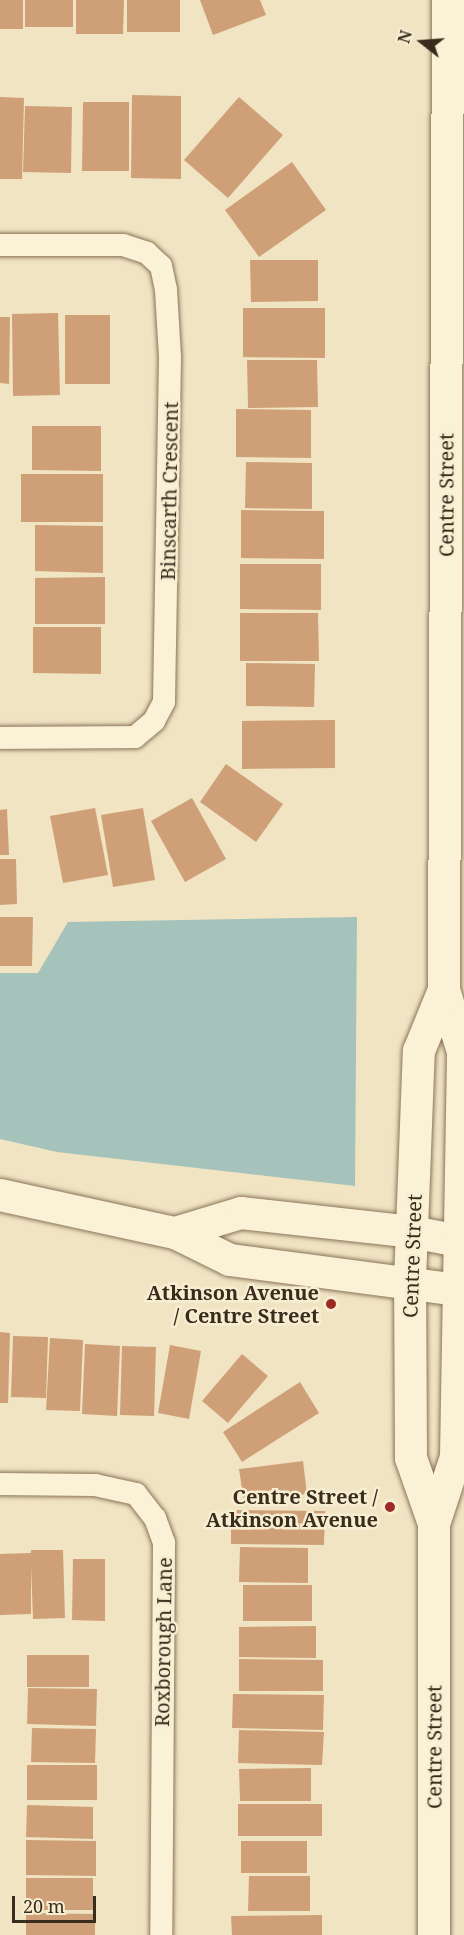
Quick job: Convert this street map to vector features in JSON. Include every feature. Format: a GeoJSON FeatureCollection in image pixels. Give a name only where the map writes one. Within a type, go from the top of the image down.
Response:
{"type":"FeatureCollection","features":[{"type":"Feature","properties":{"kind":"main road","name":"Centre Street"},"geometry":{"type":"LineString","coordinates":[[434,1935],[434,1524],[456,1457],[462,1290],[463,1052],[444,990],[448,0]]}},
{"type":"Feature","properties":{"kind":"main road","name":"Centre Street"},"geometry":{"type":"LineString","coordinates":[[434,1524],[411,1458],[410,1281],[419,1051],[444,990]]}},
{"type":"Feature","properties":{"kind":"main road"},"geometry":{"type":"LineString","coordinates":[[0,1195],[175,1233],[230,1260],[410,1281],[462,1290]]}},
{"type":"Feature","properties":{"kind":"main road"},"geometry":{"type":"LineString","coordinates":[[175,1233],[241,1213],[412,1232],[462,1241]]}},
{"type":"Feature","properties":{"kind":"street","name":"Binscarth Crescent"},"geometry":{"type":"LineString","coordinates":[[0,245],[123,245],[147,253],[160,266],[166,290],[170,358],[164,702],[154,721],[135,736],[0,738]]}},
{"type":"Feature","properties":{"kind":"street","name":"Roxborough Lane"},"geometry":{"type":"LineString","coordinates":[[0,1484],[95,1485],[136,1494],[155,1518],[164,1544],[161,1935]]}},
{"type":"Feature","properties":{"kind":"water"},"geometry":{"type":"Polygon","coordinates":[[[357,917],[355,1186],[57,1152],[0,1139],[0,973],[38,973],[68,922],[357,917]]]}},
{"type":"Feature","properties":{"kind":"building"},"geometry":{"type":"Polygon","coordinates":[[[0,0],[23,0],[23,29],[0,29],[0,0]]]}},
{"type":"Feature","properties":{"kind":"building"},"geometry":{"type":"Polygon","coordinates":[[[25,0],[73,0],[73,27],[25,27],[25,0]]]}},
{"type":"Feature","properties":{"kind":"building"},"geometry":{"type":"Polygon","coordinates":[[[76,0],[124,0],[123,34],[76,34],[76,0]]]}},
{"type":"Feature","properties":{"kind":"building"},"geometry":{"type":"Polygon","coordinates":[[[127,0],[180,0],[180,32],[127,32],[127,0]]]}},
{"type":"Feature","properties":{"kind":"building"},"geometry":{"type":"Polygon","coordinates":[[[200,0],[260,0],[266,15],[213,35],[200,0]]]}},
{"type":"Feature","properties":{"kind":"building"},"geometry":{"type":"Polygon","coordinates":[[[132,95],[181,96],[181,179],[131,178],[132,95]]]}},
{"type":"Feature","properties":{"kind":"building"},"geometry":{"type":"Polygon","coordinates":[[[0,97],[24,98],[22,179],[0,179],[0,97]]]}},
{"type":"Feature","properties":{"kind":"building"},"geometry":{"type":"Polygon","coordinates":[[[239,97],[283,135],[228,198],[184,160],[239,97]]]}},
{"type":"Feature","properties":{"kind":"building"},"geometry":{"type":"Polygon","coordinates":[[[83,102],[129,102],[129,171],[82,171],[83,102]]]}},
{"type":"Feature","properties":{"kind":"building"},"geometry":{"type":"Polygon","coordinates":[[[25,106],[72,107],[71,173],[23,172],[25,106]]]}},
{"type":"Feature","properties":{"kind":"building"},"geometry":{"type":"Polygon","coordinates":[[[292,162],[326,210],[259,257],[225,210],[292,162]]]}},
{"type":"Feature","properties":{"kind":"building"},"geometry":{"type":"Polygon","coordinates":[[[250,260],[318,260],[318,301],[251,302],[250,260]]]}},
{"type":"Feature","properties":{"kind":"building"},"geometry":{"type":"Polygon","coordinates":[[[243,308],[325,308],[325,358],[243,357],[243,308]]]}},
{"type":"Feature","properties":{"kind":"building"},"geometry":{"type":"Polygon","coordinates":[[[58,313],[60,395],[13,396],[12,314],[58,313]]]}},
{"type":"Feature","properties":{"kind":"building"},"geometry":{"type":"Polygon","coordinates":[[[65,315],[110,315],[110,384],[65,384],[65,315]]]}},
{"type":"Feature","properties":{"kind":"building"},"geometry":{"type":"Polygon","coordinates":[[[0,317],[10,317],[9,384],[0,383],[0,317]]]}},
{"type":"Feature","properties":{"kind":"building"},"geometry":{"type":"Polygon","coordinates":[[[247,360],[317,360],[318,407],[248,408],[247,360]]]}},
{"type":"Feature","properties":{"kind":"building"},"geometry":{"type":"Polygon","coordinates":[[[236,409],[311,410],[311,458],[236,457],[236,409]]]}},
{"type":"Feature","properties":{"kind":"building"},"geometry":{"type":"Polygon","coordinates":[[[32,426],[101,426],[101,471],[32,470],[32,426]]]}},
{"type":"Feature","properties":{"kind":"building"},"geometry":{"type":"Polygon","coordinates":[[[246,462],[312,463],[312,509],[245,508],[246,462]]]}},
{"type":"Feature","properties":{"kind":"building"},"geometry":{"type":"Polygon","coordinates":[[[21,474],[103,474],[103,522],[21,522],[21,474]]]}},
{"type":"Feature","properties":{"kind":"building"},"geometry":{"type":"Polygon","coordinates":[[[241,510],[324,511],[324,559],[241,558],[241,510]]]}},
{"type":"Feature","properties":{"kind":"building"},"geometry":{"type":"Polygon","coordinates":[[[35,525],[103,526],[103,573],[35,571],[35,525]]]}},
{"type":"Feature","properties":{"kind":"building"},"geometry":{"type":"Polygon","coordinates":[[[240,564],[321,564],[321,610],[240,609],[240,564]]]}},
{"type":"Feature","properties":{"kind":"building"},"geometry":{"type":"Polygon","coordinates":[[[105,577],[105,624],[35,624],[35,578],[105,577]]]}},
{"type":"Feature","properties":{"kind":"building"},"geometry":{"type":"Polygon","coordinates":[[[240,613],[318,613],[319,661],[240,661],[240,613]]]}},
{"type":"Feature","properties":{"kind":"building"},"geometry":{"type":"Polygon","coordinates":[[[33,627],[101,627],[101,674],[33,673],[33,627]]]}},
{"type":"Feature","properties":{"kind":"building"},"geometry":{"type":"Polygon","coordinates":[[[246,663],[315,664],[314,707],[246,706],[246,663]]]}},
{"type":"Feature","properties":{"kind":"building"},"geometry":{"type":"Polygon","coordinates":[[[335,720],[335,768],[242,769],[242,721],[335,720]]]}},
{"type":"Feature","properties":{"kind":"building"},"geometry":{"type":"Polygon","coordinates":[[[226,764],[283,804],[256,842],[200,802],[226,764]]]}},
{"type":"Feature","properties":{"kind":"building"},"geometry":{"type":"Polygon","coordinates":[[[192,798],[226,859],[185,882],[151,821],[192,798]]]}},
{"type":"Feature","properties":{"kind":"building"},"geometry":{"type":"Polygon","coordinates":[[[95,808],[108,875],[63,883],[50,816],[95,808]]]}},
{"type":"Feature","properties":{"kind":"building"},"geometry":{"type":"Polygon","coordinates":[[[143,808],[155,880],[113,887],[101,815],[143,808]]]}},
{"type":"Feature","properties":{"kind":"building"},"geometry":{"type":"Polygon","coordinates":[[[7,809],[9,855],[0,855],[0,810],[7,809]]]}},
{"type":"Feature","properties":{"kind":"building"},"geometry":{"type":"Polygon","coordinates":[[[0,859],[16,859],[17,904],[0,905],[0,859]]]}},
{"type":"Feature","properties":{"kind":"building"},"geometry":{"type":"Polygon","coordinates":[[[0,917],[33,917],[32,966],[0,966],[0,917]]]}},
{"type":"Feature","properties":{"kind":"building"},"geometry":{"type":"Polygon","coordinates":[[[0,1332],[10,1333],[8,1403],[0,1403],[0,1332]]]}},
{"type":"Feature","properties":{"kind":"building"},"geometry":{"type":"Polygon","coordinates":[[[13,1336],[48,1337],[46,1398],[11,1397],[13,1336]]]}},
{"type":"Feature","properties":{"kind":"building"},"geometry":{"type":"Polygon","coordinates":[[[50,1338],[83,1340],[80,1411],[46,1410],[50,1338]]]}},
{"type":"Feature","properties":{"kind":"building"},"geometry":{"type":"Polygon","coordinates":[[[85,1344],[120,1346],[117,1416],[82,1414],[85,1344]]]}},
{"type":"Feature","properties":{"kind":"building"},"geometry":{"type":"Polygon","coordinates":[[[170,1345],[201,1351],[189,1419],[158,1413],[170,1345]]]}},
{"type":"Feature","properties":{"kind":"building"},"geometry":{"type":"Polygon","coordinates":[[[122,1346],[156,1347],[154,1416],[120,1415],[122,1346]]]}},
{"type":"Feature","properties":{"kind":"building"},"geometry":{"type":"Polygon","coordinates":[[[242,1354],[268,1376],[228,1423],[202,1401],[242,1354]]]}},
{"type":"Feature","properties":{"kind":"building"},"geometry":{"type":"Polygon","coordinates":[[[300,1382],[319,1413],[242,1462],[223,1432],[300,1382]]]}},
{"type":"Feature","properties":{"kind":"building"},"geometry":{"type":"Polygon","coordinates":[[[303,1461],[307,1494],[244,1502],[239,1469],[303,1461]]]}},
{"type":"Feature","properties":{"kind":"building"},"geometry":{"type":"Polygon","coordinates":[[[231,1510],[325,1511],[324,1545],[231,1544],[231,1510]]]}},
{"type":"Feature","properties":{"kind":"building"},"geometry":{"type":"Polygon","coordinates":[[[240,1547],[308,1548],[308,1583],[239,1582],[240,1547]]]}},
{"type":"Feature","properties":{"kind":"building"},"geometry":{"type":"Polygon","coordinates":[[[31,1550],[63,1550],[65,1618],[33,1619],[31,1565],[31,1614],[0,1615],[0,1554],[31,1553],[31,1550]]]}},
{"type":"Feature","properties":{"kind":"building"},"geometry":{"type":"Polygon","coordinates":[[[73,1559],[105,1559],[105,1621],[72,1620],[73,1559]]]}},
{"type":"Feature","properties":{"kind":"building"},"geometry":{"type":"Polygon","coordinates":[[[243,1585],[312,1585],[312,1621],[243,1621],[243,1585]]]}},
{"type":"Feature","properties":{"kind":"building"},"geometry":{"type":"Polygon","coordinates":[[[316,1626],[316,1658],[239,1657],[239,1627],[316,1626]]]}},
{"type":"Feature","properties":{"kind":"building"},"geometry":{"type":"Polygon","coordinates":[[[27,1655],[89,1655],[89,1687],[27,1687],[27,1655]]]}},
{"type":"Feature","properties":{"kind":"building"},"geometry":{"type":"Polygon","coordinates":[[[239,1659],[323,1660],[323,1691],[239,1691],[239,1659]]]}},
{"type":"Feature","properties":{"kind":"building"},"geometry":{"type":"Polygon","coordinates":[[[28,1688],[97,1689],[96,1726],[27,1724],[28,1688]]]}},
{"type":"Feature","properties":{"kind":"building"},"geometry":{"type":"Polygon","coordinates":[[[233,1694],[324,1695],[323,1730],[232,1728],[233,1694]]]}},
{"type":"Feature","properties":{"kind":"building"},"geometry":{"type":"Polygon","coordinates":[[[32,1728],[96,1729],[95,1763],[31,1762],[32,1728]]]}},
{"type":"Feature","properties":{"kind":"building"},"geometry":{"type":"Polygon","coordinates":[[[239,1730],[324,1732],[322,1765],[238,1763],[239,1730]]]}},
{"type":"Feature","properties":{"kind":"building"},"geometry":{"type":"Polygon","coordinates":[[[27,1765],[97,1765],[97,1800],[27,1800],[27,1765]]]}},
{"type":"Feature","properties":{"kind":"building"},"geometry":{"type":"Polygon","coordinates":[[[311,1768],[311,1801],[240,1801],[239,1769],[311,1768]]]}},
{"type":"Feature","properties":{"kind":"building"},"geometry":{"type":"Polygon","coordinates":[[[238,1804],[322,1804],[322,1836],[238,1836],[238,1804]]]}},
{"type":"Feature","properties":{"kind":"building"},"geometry":{"type":"Polygon","coordinates":[[[27,1805],[93,1807],[93,1839],[26,1837],[27,1805]]]}},
{"type":"Feature","properties":{"kind":"building"},"geometry":{"type":"Polygon","coordinates":[[[26,1840],[96,1841],[96,1876],[26,1875],[26,1840]]]}},
{"type":"Feature","properties":{"kind":"building"},"geometry":{"type":"Polygon","coordinates":[[[241,1841],[307,1841],[307,1873],[241,1873],[241,1841]]]}},
{"type":"Feature","properties":{"kind":"building"},"geometry":{"type":"Polygon","coordinates":[[[249,1876],[310,1876],[310,1911],[248,1911],[249,1876]]]}},
{"type":"Feature","properties":{"kind":"building"},"geometry":{"type":"Polygon","coordinates":[[[26,1878],[93,1878],[93,1910],[26,1910],[26,1878]]]}},
{"type":"Feature","properties":{"kind":"building"},"geometry":{"type":"Polygon","coordinates":[[[26,1913],[95,1914],[95,1935],[26,1935],[26,1913]]]}},
{"type":"Feature","properties":{"kind":"building"},"geometry":{"type":"Polygon","coordinates":[[[322,1915],[322,1935],[232,1935],[231,1916],[322,1915]]]}},
{"type":"Feature","properties":{"kind":"place","name":"Atkinson Avenue / Centre Street"},"geometry":{"type":"Point","coordinates":[331,1304]}},
{"type":"Feature","properties":{"kind":"place","name":"Centre Street / Atkinson Avenue"},"geometry":{"type":"Point","coordinates":[390,1507]}}]}
